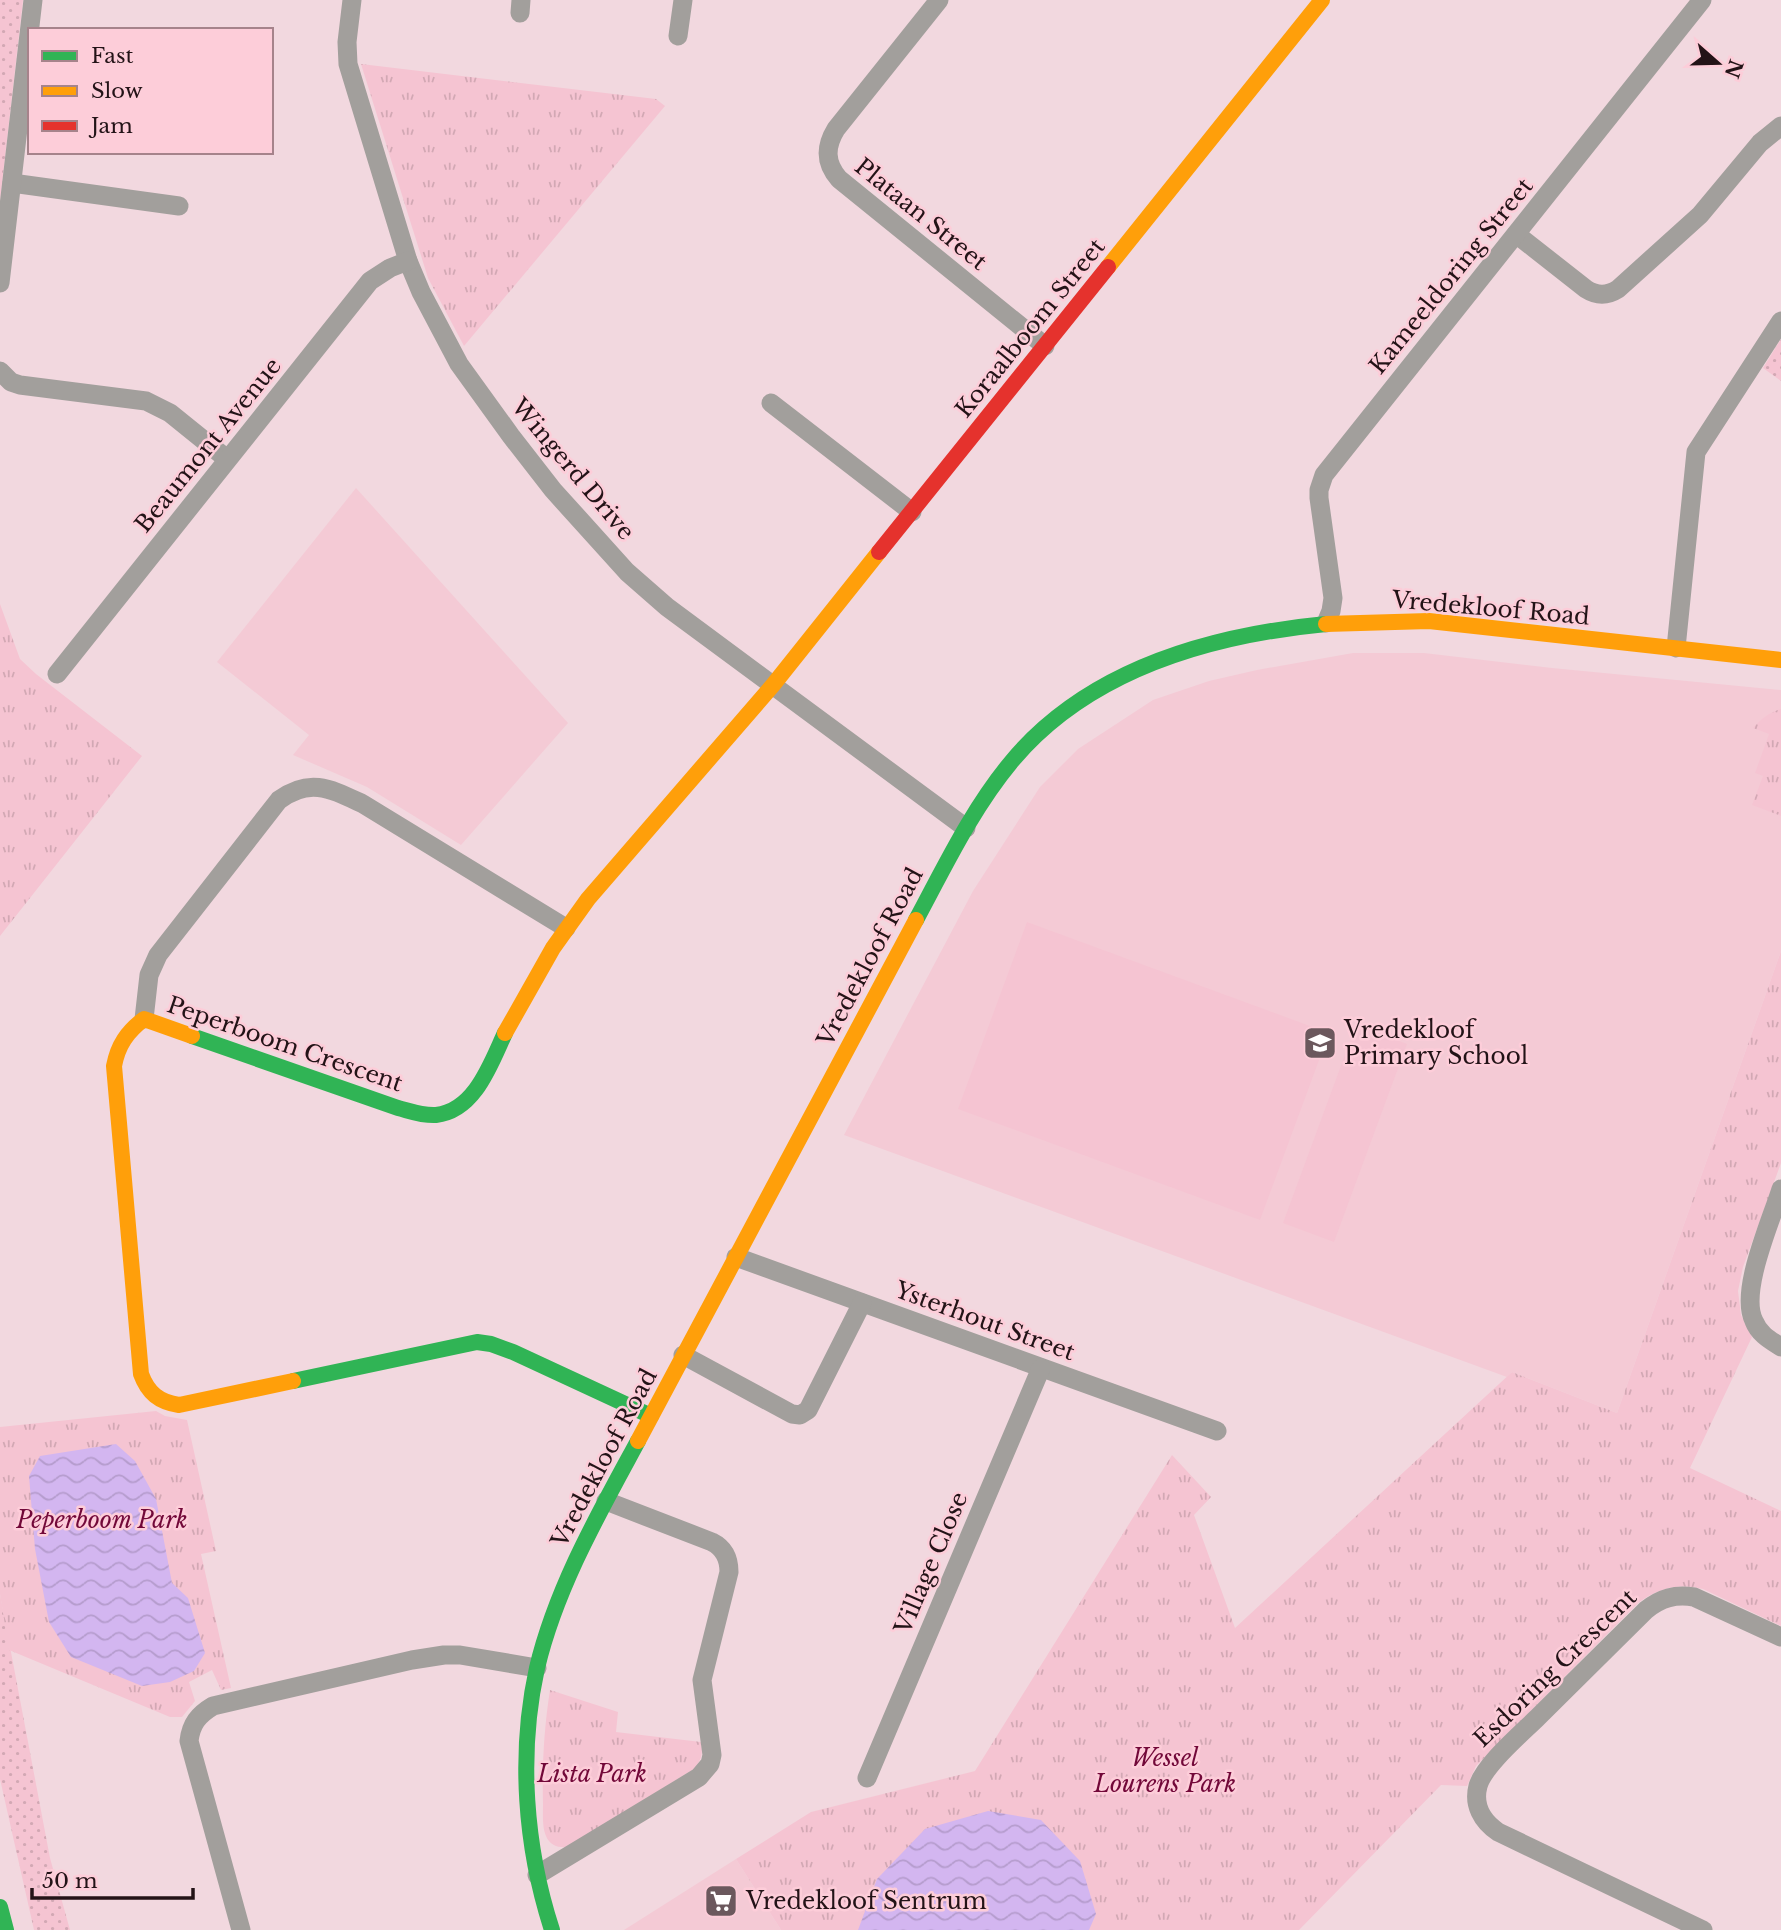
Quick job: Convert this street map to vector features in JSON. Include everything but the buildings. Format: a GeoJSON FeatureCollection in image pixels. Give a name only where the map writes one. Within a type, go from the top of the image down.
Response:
{"type":"FeatureCollection","features":[{"type":"Feature","properties":{"kind":"main road","name":"Koraalboom Street"},"geometry":{"type":"LineString","coordinates":[[773,685],[1322,0]]}},
{"type":"Feature","properties":{"kind":"main road","name":"Vredekloof Road"},"geometry":{"type":"LineString","coordinates":[[552,1930],[537,1875],[528,1808],[527,1761],[537,1668],[558,1604],[606,1501],[966,828],[1021,751],[1048,724],[1115,679],[1155,661],[1204,644],[1331,619],[1427,621],[1781,660]]}},
{"type":"Feature","properties":{"kind":"main road","name":"Peperboom Crescent"},"geometry":{"type":"LineString","coordinates":[[651,1416],[513,1352],[477,1342],[179,1405],[159,1400],[145,1386],[142,1374],[114,1066],[116,1052],[132,1028],[144,1019],[398,1108],[430,1116],[442,1115],[462,1105],[479,1084],[549,954],[566,928],[597,888],[773,685]]}},
{"type":"Feature","properties":{"kind":"main road"},"geometry":{"type":"LineString","coordinates":[[0,1908],[6,1930]]}},
{"type":"Feature","properties":{"kind":"street"},"geometry":{"type":"LineString","coordinates":[[29,28],[33,0]]}},
{"type":"Feature","properties":{"kind":"street","name":"Wingerd Drive"},"geometry":{"type":"LineString","coordinates":[[352,0],[347,42],[348,64],[408,261],[421,292],[459,364],[510,436],[553,490],[643,588],[966,828]]}},
{"type":"Feature","properties":{"kind":"street"},"geometry":{"type":"LineString","coordinates":[[678,36],[683,0]]}},
{"type":"Feature","properties":{"kind":"street","name":"Plataan Street"},"geometry":{"type":"LineString","coordinates":[[939,0],[836,129],[828,148],[830,166],[839,180],[1045,346]]}},
{"type":"Feature","properties":{"kind":"street","name":"Kameeldoring Street"},"geometry":{"type":"LineString","coordinates":[[1331,619],[1332,598],[1319,498],[1324,475],[1702,0]]}},
{"type":"Feature","properties":{"kind":"street"},"geometry":{"type":"LineString","coordinates":[[0,283],[28,39]]}},
{"type":"Feature","properties":{"kind":"street"},"geometry":{"type":"LineString","coordinates":[[1516,234],[1586,289],[1608,295],[1700,215],[1760,143],[1781,127]]}},
{"type":"Feature","properties":{"kind":"street"},"geometry":{"type":"LineString","coordinates":[[12,183],[179,206]]}},
{"type":"Feature","properties":{"kind":"street","name":"Beaumont Avenue"},"geometry":{"type":"LineString","coordinates":[[57,674],[370,281],[390,268],[408,261]]}},
{"type":"Feature","properties":{"kind":"street"},"geometry":{"type":"LineString","coordinates":[[1676,648],[1696,452],[1781,321]]}},
{"type":"Feature","properties":{"kind":"street"},"geometry":{"type":"LineString","coordinates":[[0,371],[11,382],[20,385],[146,401],[170,413],[227,459]]}},
{"type":"Feature","properties":{"kind":"street"},"geometry":{"type":"LineString","coordinates":[[771,403],[912,512]]}},
{"type":"Feature","properties":{"kind":"street"},"geometry":{"type":"LineString","coordinates":[[144,1019],[149,975],[163,947],[279,800],[306,787],[327,788],[363,804],[566,928]]}},
{"type":"Feature","properties":{"kind":"street"},"geometry":{"type":"LineString","coordinates":[[1781,1189],[1752,1278],[1749,1297],[1753,1320],[1763,1335],[1781,1347]]}},
{"type":"Feature","properties":{"kind":"street","name":"Ysterhout Street"},"geometry":{"type":"LineString","coordinates":[[736,1257],[1217,1432]]}},
{"type":"Feature","properties":{"kind":"street"},"geometry":{"type":"LineString","coordinates":[[683,1355],[800,1415],[808,1410],[862,1303]]}},
{"type":"Feature","properties":{"kind":"street","name":"Village Close"},"geometry":{"type":"LineString","coordinates":[[867,1778],[1041,1368]]}},
{"type":"Feature","properties":{"kind":"street"},"geometry":{"type":"LineString","coordinates":[[537,1875],[699,1777],[710,1764],[712,1755],[702,1680],[729,1572],[727,1557],[718,1545],[712,1542],[606,1501]]}},
{"type":"Feature","properties":{"kind":"street","name":"Esdoring Crescent"},"geometry":{"type":"LineString","coordinates":[[1703,1930],[1498,1832],[1482,1817],[1478,1807],[1478,1787],[1481,1777],[1507,1748],[1646,1610],[1663,1600],[1683,1595],[1694,1597],[1781,1637]]}},
{"type":"Feature","properties":{"kind":"street"},"geometry":{"type":"LineString","coordinates":[[240,1930],[189,1741],[190,1730],[201,1713],[213,1706],[444,1655],[460,1655],[537,1668]]}},
{"type":"Feature","properties":{"kind":"shaded area"},"geometry":{"type":"Polygon","coordinates":[[[356,488],[568,723],[461,845],[367,787],[293,755],[309,735],[217,662],[356,488]]]}},
{"type":"Feature","properties":{"kind":"shaded area","name":"Vredekloof Primary School"},"geometry":{"type":"Polygon","coordinates":[[[1353,653],[1424,653],[1781,690],[1781,951],[1617,1413],[1512,1372],[1507,1377],[844,1135],[973,891],[1040,787],[1078,749],[1153,700],[1209,681],[1353,653]]]}},
{"type":"Feature","properties":{"kind":"shaded area","name":"Vredekloof Sentrum"},"geometry":{"type":"Polygon","coordinates":[[[736,1859],[781,1930],[624,1930],[736,1859]]]}},
{"type":"Feature","properties":{"kind":"green space"},"geometry":{"type":"Polygon","coordinates":[[[0,0],[23,0],[0,201],[0,0]]]}},
{"type":"Feature","properties":{"kind":"green space"},"geometry":{"type":"Polygon","coordinates":[[[361,64],[656,99],[665,106],[464,346],[428,278],[361,64]]]}},
{"type":"Feature","properties":{"kind":"green space"},"geometry":{"type":"Polygon","coordinates":[[[1781,339],[1781,381],[1763,368],[1781,339]]]}},
{"type":"Feature","properties":{"kind":"green space"},"geometry":{"type":"Polygon","coordinates":[[[0,604],[20,659],[142,756],[0,936],[0,604]]]}},
{"type":"Feature","properties":{"kind":"green space"},"geometry":{"type":"Polygon","coordinates":[[[1781,709],[1781,816],[1752,805],[1763,776],[1755,773],[1769,734],[1753,728],[1766,716],[1781,709]]]}},
{"type":"Feature","properties":{"kind":"green space"},"geometry":{"type":"Polygon","coordinates":[[[1027,922],[1329,1033],[1260,1220],[958,1109],[1027,922]]]}},
{"type":"Feature","properties":{"kind":"green space","name":"Wessel Lourens Park"},"geometry":{"type":"Polygon","coordinates":[[[1781,951],[1781,1163],[1743,1267],[1738,1291],[1741,1315],[1752,1337],[1690,1468],[1781,1511],[1781,1626],[1694,1587],[1661,1590],[1638,1603],[1476,1766],[1467,1786],[1441,1785],[1299,1930],[781,1930],[736,1859],[811,1812],[975,1771],[1172,1455],[1211,1497],[1194,1515],[1235,1628],[1512,1372],[1617,1413],[1781,951]]]}},
{"type":"Feature","properties":{"kind":"green space"},"geometry":{"type":"Polygon","coordinates":[[[1356,1025],[1407,1044],[1334,1242],[1283,1223],[1356,1025]]]}},
{"type":"Feature","properties":{"kind":"green space","name":"Peperboom Park"},"geometry":{"type":"Polygon","coordinates":[[[156,1411],[165,1416],[187,1420],[216,1551],[201,1554],[231,1688],[221,1690],[212,1670],[189,1682],[195,1701],[182,1717],[170,1717],[9,1650],[0,1594],[0,1427],[156,1411]]]}},
{"type":"Feature","properties":{"kind":"green space"},"geometry":{"type":"Polygon","coordinates":[[[0,1594],[50,1858],[70,1930],[34,1930],[0,1779],[0,1594]]]}},
{"type":"Feature","properties":{"kind":"green space","name":"Lista Park"},"geometry":{"type":"Polygon","coordinates":[[[550,1690],[618,1712],[616,1732],[701,1742],[700,1759],[694,1769],[568,1847],[555,1846],[546,1836],[543,1820],[544,1747],[550,1690]]]}},
{"type":"Feature","properties":{"kind":"water"},"geometry":{"type":"Polygon","coordinates":[[[116,1444],[135,1461],[156,1499],[172,1583],[188,1598],[205,1653],[194,1671],[170,1682],[142,1686],[71,1657],[49,1622],[35,1549],[29,1476],[40,1456],[116,1444]]]}},
{"type":"Feature","properties":{"kind":"water"},"geometry":{"type":"Polygon","coordinates":[[[988,1811],[1041,1820],[1080,1861],[1096,1914],[1089,1930],[858,1930],[877,1879],[925,1829],[988,1811]]]}},
{"type":"Feature","properties":{"kind":"traffic: fast"},"geometry":{"type":"LineString","coordinates":[[916,920],[960,838],[998,779],[1043,729],[1077,702],[1115,680],[1196,648],[1239,637],[1326,624]]}},
{"type":"Feature","properties":{"kind":"traffic: fast"},"geometry":{"type":"LineString","coordinates":[[192,1036],[398,1108],[436,1115],[450,1112],[471,1095],[480,1084],[505,1033]]}},
{"type":"Feature","properties":{"kind":"traffic: fast"},"geometry":{"type":"LineString","coordinates":[[293,1381],[477,1342],[513,1352],[651,1416]]}},
{"type":"Feature","properties":{"kind":"traffic: fast"},"geometry":{"type":"LineString","coordinates":[[552,1930],[530,1833],[526,1767],[531,1701],[537,1668],[555,1609],[594,1523],[638,1441]]}},
{"type":"Feature","properties":{"kind":"traffic: fast"},"geometry":{"type":"LineString","coordinates":[[0,1907],[6,1930]]}},
{"type":"Feature","properties":{"kind":"traffic: slow"},"geometry":{"type":"LineString","coordinates":[[1108,267],[1322,0]]}},
{"type":"Feature","properties":{"kind":"traffic: slow"},"geometry":{"type":"LineString","coordinates":[[505,1033],[553,948],[588,899],[773,685],[879,552]]}},
{"type":"Feature","properties":{"kind":"traffic: slow"},"geometry":{"type":"LineString","coordinates":[[1326,624],[1429,621],[1781,660]]}},
{"type":"Feature","properties":{"kind":"traffic: slow"},"geometry":{"type":"LineString","coordinates":[[638,1441],[916,920]]}},
{"type":"Feature","properties":{"kind":"traffic: slow"},"geometry":{"type":"LineString","coordinates":[[192,1036],[144,1019],[124,1039],[114,1066],[141,1374],[155,1396],[179,1405],[293,1381]]}},
{"type":"Feature","properties":{"kind":"traffic: jam"},"geometry":{"type":"LineString","coordinates":[[879,552],[1108,267]]}},
{"type":"Feature","properties":{"kind":"place","name":"Vredekloof Primary School"},"geometry":{"type":"Point","coordinates":[1320,1043]}},
{"type":"Feature","properties":{"kind":"place","name":"Vredekloof Sentrum"},"geometry":{"type":"Point","coordinates":[721,1901]}}]}
